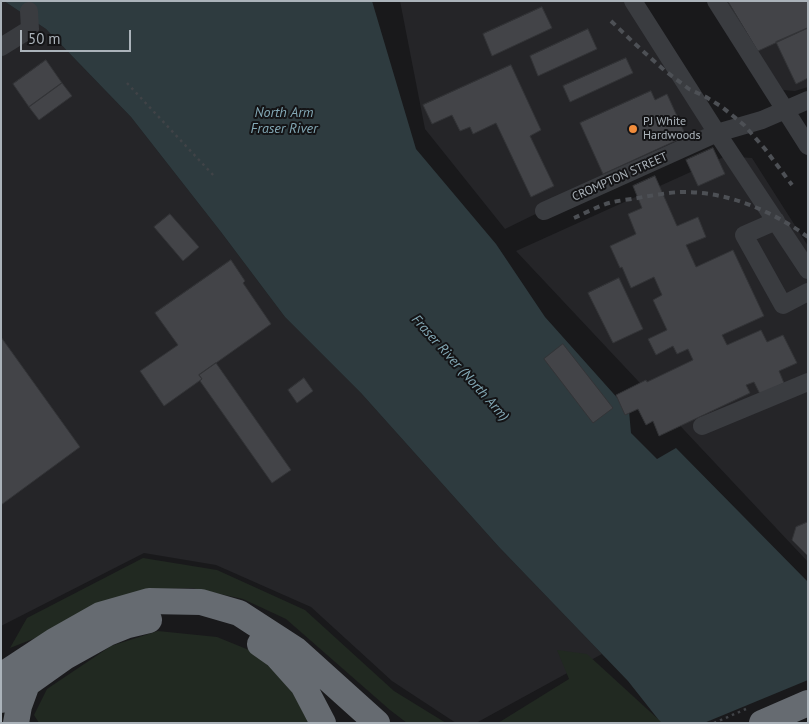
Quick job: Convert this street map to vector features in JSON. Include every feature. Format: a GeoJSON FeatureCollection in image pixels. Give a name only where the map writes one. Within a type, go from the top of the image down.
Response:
{"type":"FeatureCollection","features":[{"type":"Feature","properties":{"kind":"highway"},"geometry":{"type":"LineString","coordinates":[[1,700],[13,671],[54,641],[100,615],[149,601],[201,602],[239,613],[296,650],[377,723]]}},
{"type":"Feature","properties":{"kind":"highway"},"geometry":{"type":"LineString","coordinates":[[13,671],[65,657],[108,632],[150,619],[183,618],[212,621],[244,633],[278,656],[303,685],[323,723]]}},
{"type":"Feature","properties":{"kind":"highway"},"geometry":{"type":"LineString","coordinates":[[13,671],[19,706],[16,723]]}},
{"type":"Feature","properties":{"kind":"highway"},"geometry":{"type":"LineString","coordinates":[[762,723],[808,703]]}},
{"type":"Feature","properties":{"kind":"street"},"geometry":{"type":"LineString","coordinates":[[633,1],[717,133],[808,270]]}},
{"type":"Feature","properties":{"kind":"street"},"geometry":{"type":"LineString","coordinates":[[716,1],[808,146]]}},
{"type":"Feature","properties":{"kind":"street"},"geometry":{"type":"LineString","coordinates":[[1,47],[30,29],[29,11]]}},
{"type":"Feature","properties":{"kind":"street","name":"CROMPTON STREET"},"geometry":{"type":"LineString","coordinates":[[544,211],[717,133],[762,120],[808,100]]}},
{"type":"Feature","properties":{"kind":"street"},"geometry":{"type":"LineString","coordinates":[[776,221],[744,235],[782,305],[808,292]]}},
{"type":"Feature","properties":{"kind":"street"},"geometry":{"type":"LineString","coordinates":[[702,426],[808,382]]}},
{"type":"Feature","properties":{"kind":"path"},"geometry":{"type":"LineString","coordinates":[[127,83],[214,176]]}},
{"type":"Feature","properties":{"kind":"shaded area"},"geometry":{"type":"Polygon","coordinates":[[[1,1],[4,1],[46,29],[131,117],[285,317],[361,393],[499,547],[602,654],[476,723],[456,723],[392,681],[311,607],[216,565],[144,553],[1,626],[1,1]]]}},
{"type":"Feature","properties":{"kind":"shaded area"},"geometry":{"type":"Polygon","coordinates":[[[400,1],[628,1],[707,130],[505,229],[425,129],[400,1]]]}},
{"type":"Feature","properties":{"kind":"shaded area"},"geometry":{"type":"Polygon","coordinates":[[[724,1],[808,1],[808,87],[795,91],[783,90],[724,1]]]}},
{"type":"Feature","properties":{"kind":"shaded area"},"geometry":{"type":"Polygon","coordinates":[[[726,156],[752,158],[808,246],[808,562],[516,251],[726,156]]]}},
{"type":"Feature","properties":{"kind":"shaded area"},"geometry":{"type":"Polygon","coordinates":[[[143,558],[217,570],[305,610],[394,691],[446,723],[407,723],[286,619],[243,599],[193,588],[148,589],[10,648],[27,618],[143,558]]]}},
{"type":"Feature","properties":{"kind":"shaded area"},"geometry":{"type":"Polygon","coordinates":[[[158,631],[217,637],[254,652],[290,687],[309,723],[39,723],[34,715],[47,689],[111,646],[158,631]]]}},
{"type":"Feature","properties":{"kind":"shaded area"},"geometry":{"type":"Polygon","coordinates":[[[557,650],[587,654],[658,719],[675,723],[498,723],[569,679],[557,650]]]}},
{"type":"Feature","properties":{"kind":"water","name":"North Arm Fraser River"},"geometry":{"type":"Polygon","coordinates":[[[4,1],[372,1],[416,149],[496,244],[545,317],[629,411],[631,433],[657,459],[676,448],[808,582],[808,723],[662,723],[628,681],[499,547],[361,393],[285,317],[131,117],[46,29],[4,1]]]}},
{"type":"Feature","properties":{"kind":"pier"},"geometry":{"type":"Polygon","coordinates":[[[808,680],[808,723],[704,723],[808,680]]]}},
{"type":"Feature","properties":{"kind":"building"},"geometry":{"type":"Polygon","coordinates":[[[728,1],[808,1],[808,28],[758,51],[728,1]]]}},
{"type":"Feature","properties":{"kind":"building"},"geometry":{"type":"Polygon","coordinates":[[[542,7],[552,28],[492,56],[483,34],[542,7]]]}},
{"type":"Feature","properties":{"kind":"building"},"geometry":{"type":"Polygon","coordinates":[[[808,28],[808,78],[796,84],[776,42],[808,28]]]}},
{"type":"Feature","properties":{"kind":"building"},"geometry":{"type":"Polygon","coordinates":[[[588,29],[597,49],[538,76],[530,56],[588,29]]]}},
{"type":"Feature","properties":{"kind":"building"},"geometry":{"type":"Polygon","coordinates":[[[626,58],[633,73],[570,102],[563,86],[626,58]]]}},
{"type":"Feature","properties":{"kind":"building"},"geometry":{"type":"Polygon","coordinates":[[[46,60],[62,83],[29,107],[13,84],[46,60]]]}},
{"type":"Feature","properties":{"kind":"building"},"geometry":{"type":"Polygon","coordinates":[[[511,65],[541,130],[530,136],[554,186],[531,197],[496,123],[473,134],[470,127],[460,131],[452,115],[432,124],[423,105],[511,65]]]}},
{"type":"Feature","properties":{"kind":"building"},"geometry":{"type":"Polygon","coordinates":[[[62,83],[72,96],[39,120],[29,107],[62,83]]]}},
{"type":"Feature","properties":{"kind":"building","name":"PJ White Hardwoods"},"geometry":{"type":"Polygon","coordinates":[[[651,91],[655,100],[667,94],[686,136],[603,174],[580,123],[651,91]]]}},
{"type":"Feature","properties":{"kind":"building"},"geometry":{"type":"Polygon","coordinates":[[[713,148],[725,174],[698,186],[686,160],[713,148]]]}},
{"type":"Feature","properties":{"kind":"building"},"geometry":{"type":"Polygon","coordinates":[[[655,176],[677,226],[698,217],[706,237],[686,245],[696,267],[733,250],[764,316],[722,335],[727,345],[761,330],[767,342],[783,335],[797,363],[779,371],[784,383],[760,394],[754,382],[746,385],[750,393],[659,436],[653,421],[646,425],[638,409],[625,415],[616,395],[693,360],[688,349],[677,354],[673,346],[656,355],[648,339],[667,330],[653,300],[662,295],[654,277],[631,288],[610,246],[636,234],[628,214],[642,208],[633,186],[655,176]]]}},
{"type":"Feature","properties":{"kind":"building"},"geometry":{"type":"Polygon","coordinates":[[[170,214],[199,247],[183,261],[154,227],[170,214]]]}},
{"type":"Feature","properties":{"kind":"building"},"geometry":{"type":"Polygon","coordinates":[[[231,260],[245,281],[243,283],[271,324],[199,375],[202,379],[164,406],[140,371],[178,345],[155,313],[231,260]]]}},
{"type":"Feature","properties":{"kind":"building"},"geometry":{"type":"Polygon","coordinates":[[[619,278],[643,329],[613,343],[588,293],[619,278]]]}},
{"type":"Feature","properties":{"kind":"building"},"geometry":{"type":"Polygon","coordinates":[[[1,337],[80,447],[1,505],[1,337]]]}},
{"type":"Feature","properties":{"kind":"building"},"geometry":{"type":"Polygon","coordinates":[[[563,344],[613,408],[593,423],[544,359],[563,344]]]}},
{"type":"Feature","properties":{"kind":"building"},"geometry":{"type":"Polygon","coordinates":[[[216,363],[291,470],[272,483],[200,381],[202,379],[199,375],[216,363]]]}},
{"type":"Feature","properties":{"kind":"building"},"geometry":{"type":"Polygon","coordinates":[[[304,378],[313,391],[297,403],[288,390],[304,378]]]}},
{"type":"Feature","properties":{"kind":"building"},"geometry":{"type":"Polygon","coordinates":[[[808,522],[808,556],[792,540],[796,527],[808,522]]]}},
{"type":"Feature","properties":{"kind":"railway"},"geometry":{"type":"LineString","coordinates":[[611,21],[664,70],[689,89],[722,107],[744,125],[792,185]]}},
{"type":"Feature","properties":{"kind":"railway"},"geometry":{"type":"LineString","coordinates":[[574,218],[616,201],[674,192],[701,193],[734,199],[765,211],[808,237]]}},
{"type":"Feature","properties":{"kind":"place","name":"PJ White Hardwoods"},"geometry":{"type":"Point","coordinates":[633,129]}},
{"type":"Feature","properties":{"kind":"water label","name":"Fraser River (North Arm)"},"geometry":{"type":"Point","coordinates":[460,368]}}]}
